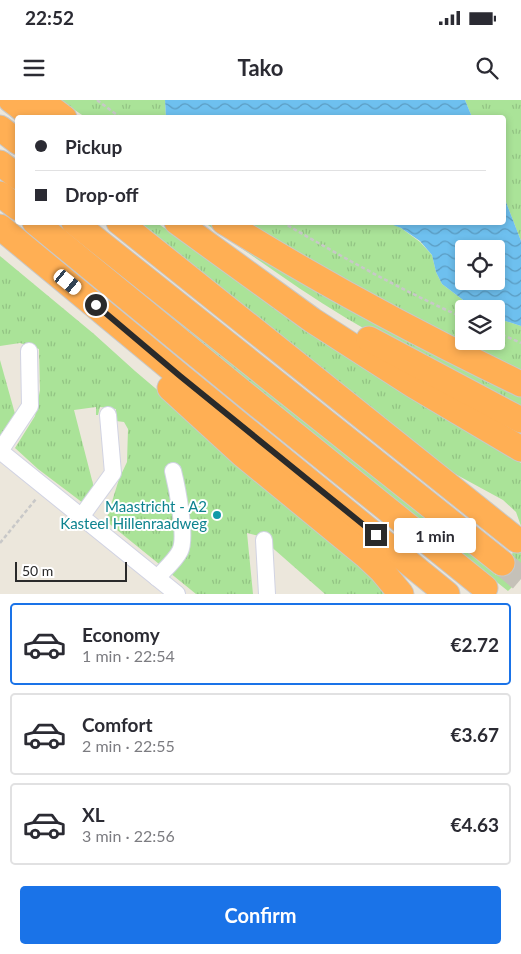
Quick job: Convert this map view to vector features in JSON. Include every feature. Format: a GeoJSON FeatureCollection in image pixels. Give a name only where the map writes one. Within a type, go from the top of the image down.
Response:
{"type":"FeatureCollection","features":[{"type":"Feature","properties":{"kind":"highway"},"geometry":{"type":"LineString","coordinates":[[11,100],[30,115]]}},
{"type":"Feature","properties":{"kind":"highway"},"geometry":{"type":"LineString","coordinates":[[40,100],[60,115]]}},
{"type":"Feature","properties":{"kind":"highway"},"geometry":{"type":"LineString","coordinates":[[0,128],[15,140]]}},
{"type":"Feature","properties":{"kind":"highway"},"geometry":{"type":"LineString","coordinates":[[0,163],[15,175]]}},
{"type":"Feature","properties":{"kind":"highway"},"geometry":{"type":"LineString","coordinates":[[0,194],[15,206]]}},
{"type":"Feature","properties":{"kind":"highway"},"geometry":{"type":"LineString","coordinates":[[39,225],[258,405],[486,588]]}},
{"type":"Feature","properties":{"kind":"highway"},"geometry":{"type":"LineString","coordinates":[[78,225],[502,563]]}},
{"type":"Feature","properties":{"kind":"highway"},"geometry":{"type":"LineString","coordinates":[[123,225],[517,540]]}},
{"type":"Feature","properties":{"kind":"highway"},"geometry":{"type":"LineString","coordinates":[[181,225],[312,320],[374,361],[521,449]]}},
{"type":"Feature","properties":{"kind":"highway"},"geometry":{"type":"LineString","coordinates":[[229,225],[336,289],[422,335],[521,384]]}},
{"type":"Feature","properties":{"kind":"highway"},"geometry":{"type":"LineString","coordinates":[[0,227],[447,594]]}},
{"type":"Feature","properties":{"kind":"highway"},"geometry":{"type":"LineString","coordinates":[[229,260],[406,359],[521,420]]}},
{"type":"Feature","properties":{"kind":"highway"},"geometry":{"type":"LineString","coordinates":[[109,316],[126,346],[140,360],[242,454],[365,555],[401,594]]}},
{"type":"Feature","properties":{"kind":"street"},"geometry":{"type":"LineString","coordinates":[[29,351],[30,406],[0,451],[177,594]]}},
{"type":"Feature","properties":{"kind":"street"},"geometry":{"type":"LineString","coordinates":[[81,517],[114,473],[108,415]]}},
{"type":"Feature","properties":{"kind":"street"},"geometry":{"type":"LineString","coordinates":[[157,578],[180,550],[181,522],[178,489],[173,471]]}},
{"type":"Feature","properties":{"kind":"street"},"geometry":{"type":"LineString","coordinates":[[264,540],[267,594]]}},
{"type":"Feature","properties":{"kind":"path"},"geometry":{"type":"LineString","coordinates":[[97,100],[117,115]]}},
{"type":"Feature","properties":{"kind":"path"},"geometry":{"type":"LineString","coordinates":[[287,225],[357,266],[455,314]]}},
{"type":"Feature","properties":{"kind":"path"},"geometry":{"type":"LineString","coordinates":[[505,336],[521,343]]}},
{"type":"Feature","properties":{"kind":"path"},"geometry":{"type":"LineString","coordinates":[[0,543],[46,487]]}},
{"type":"Feature","properties":{"kind":"green space"},"geometry":{"type":"Polygon","coordinates":[[[60,100],[165,100],[166,115],[82,115],[60,100]]]}},
{"type":"Feature","properties":{"kind":"green space"},"geometry":{"type":"Polygon","coordinates":[[[465,100],[521,100],[521,241],[506,202],[506,115],[471,115],[465,100]]]}},
{"type":"Feature","properties":{"kind":"green space"},"geometry":{"type":"Polygon","coordinates":[[[46,225],[59,225],[496,575],[506,564],[513,552],[521,526],[521,578],[508,591],[46,225]]]}},
{"type":"Feature","properties":{"kind":"green space"},"geometry":{"type":"Polygon","coordinates":[[[139,225],[160,225],[306,325],[521,463],[521,526],[516,512],[503,500],[446,469],[139,225]]]}},
{"type":"Feature","properties":{"kind":"green space"},"geometry":{"type":"Polygon","coordinates":[[[208,225],[213,225],[264,256],[521,391],[521,410],[411,354],[346,318],[208,225]]]}},
{"type":"Feature","properties":{"kind":"green space"},"geometry":{"type":"Polygon","coordinates":[[[248,225],[394,225],[401,228],[420,242],[432,255],[436,272],[442,284],[463,300],[455,300],[455,338],[340,278],[248,225]]]}},
{"type":"Feature","properties":{"kind":"green space"},"geometry":{"type":"Polygon","coordinates":[[[0,256],[94,334],[315,524],[389,594],[325,594],[259,536],[247,533],[253,594],[196,594],[106,521],[119,479],[127,462],[128,429],[124,422],[116,421],[116,409],[100,407],[98,415],[96,415],[96,407],[74,410],[93,484],[93,490],[83,503],[38,469],[15,448],[35,416],[40,390],[39,349],[20,343],[0,346],[0,256]]]}},
{"type":"Feature","properties":{"kind":"green space"},"geometry":{"type":"Polygon","coordinates":[[[505,321],[521,326],[521,372],[479,350],[505,350],[505,321]]]}},
{"type":"Feature","properties":{"kind":"green space"},"geometry":{"type":"Polygon","coordinates":[[[0,360],[17,421],[0,437],[0,360]]]}},
{"type":"Feature","properties":{"kind":"water"},"geometry":{"type":"Polygon","coordinates":[[[165,100],[465,100],[471,115],[166,115],[165,100]]]}},
{"type":"Feature","properties":{"kind":"water"},"geometry":{"type":"Polygon","coordinates":[[[506,202],[521,241],[521,326],[505,321],[505,300],[463,300],[442,284],[436,272],[432,255],[420,241],[393,225],[506,225],[506,202]]]}},
{"type":"Feature","properties":{"kind":"tunnel"},"geometry":{"type":"LineString","coordinates":[[502,563],[521,579]]}},
{"type":"Feature","properties":{"kind":"place","name":"Maastricht - A2 Kasteel Hillenraadweg"},"geometry":{"type":"Point","coordinates":[217,515]}},
{"type":"Feature","properties":{"kind":"route"},"geometry":{"type":"LineString","coordinates":[[96,305],[180,376],[376,535]]}}]}
